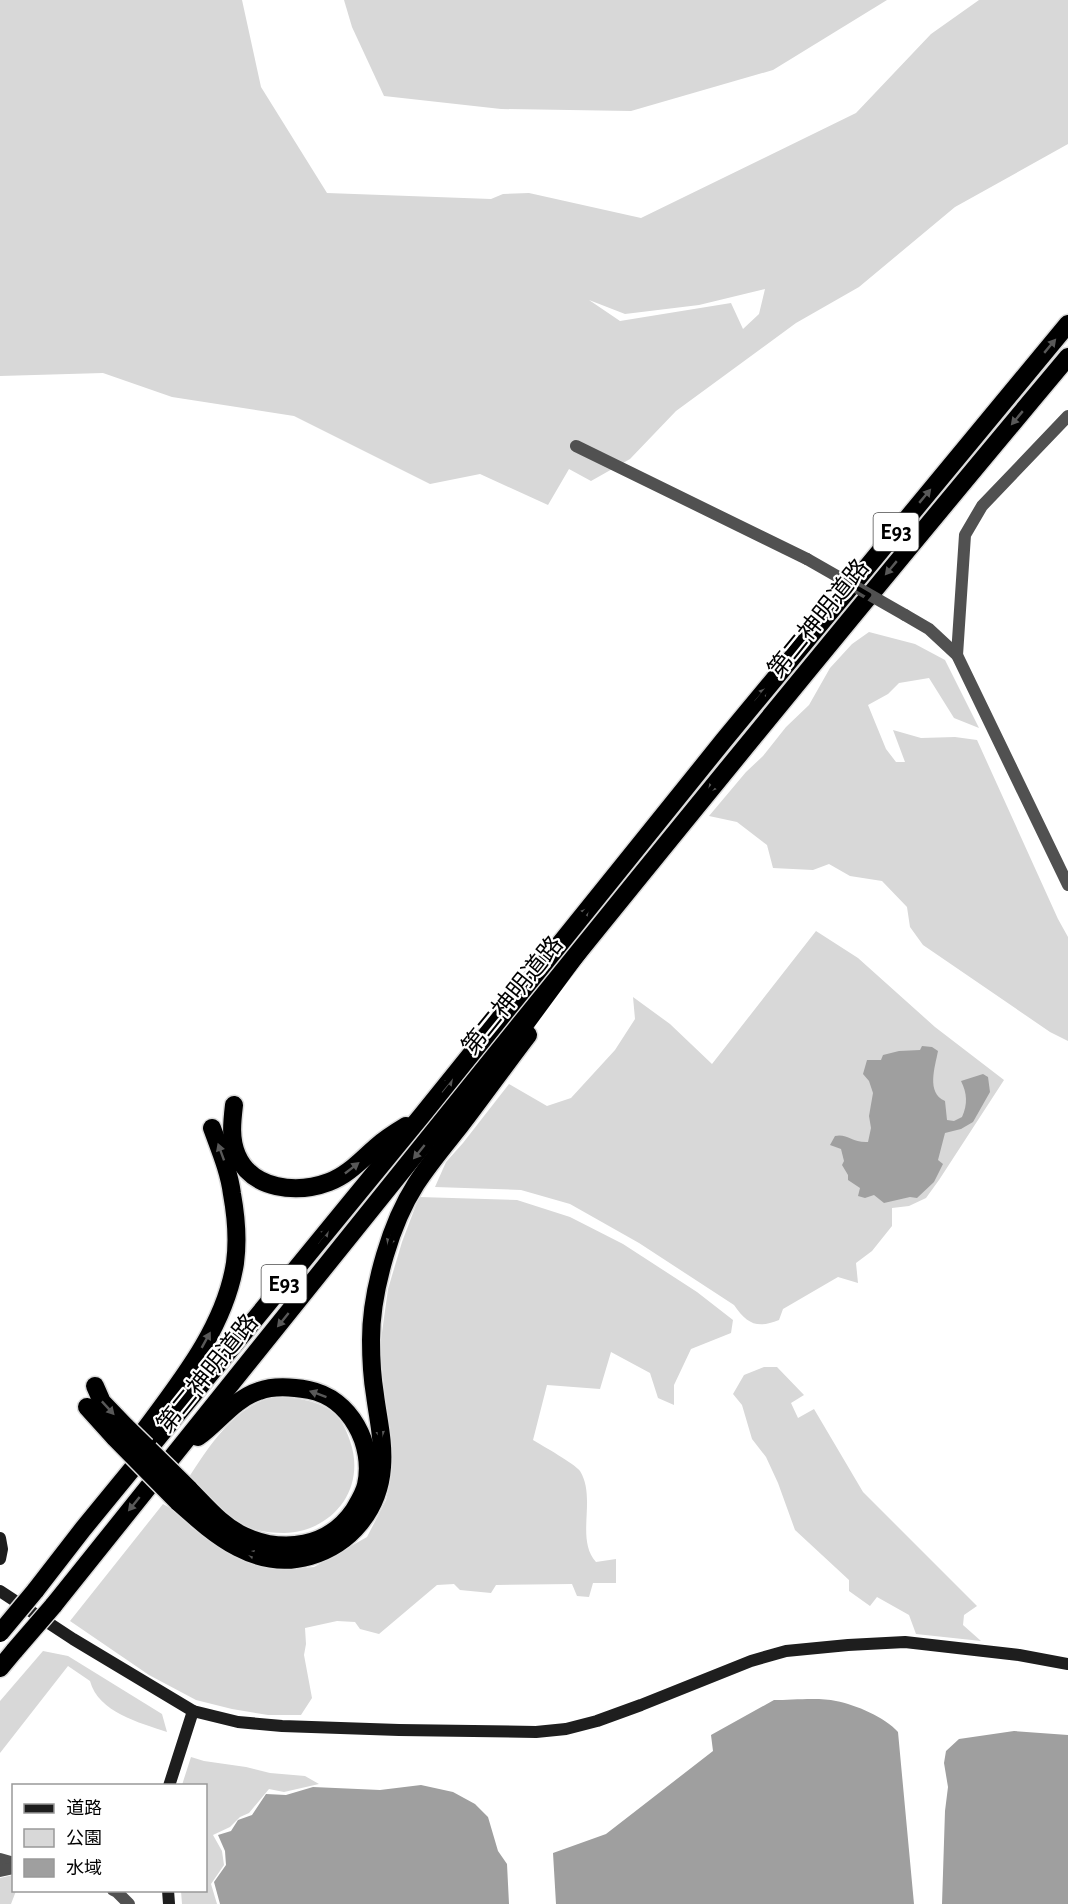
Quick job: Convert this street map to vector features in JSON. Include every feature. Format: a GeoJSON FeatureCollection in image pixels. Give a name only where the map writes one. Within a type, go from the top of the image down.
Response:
{"type":"FeatureCollection","features":[{"type":"Feature","properties":{"kind":"highway","name":"第二神明道路"},"geometry":{"type":"LineString","coordinates":[[0,1633],[724,740],[1068,324]]}},
{"type":"Feature","properties":{"kind":"highway","name":"第二神明道路"},"geometry":{"type":"LineString","coordinates":[[0,1668],[551,995],[666,844],[884,576],[1068,357]]}},
{"type":"Feature","properties":{"kind":"highway"},"geometry":{"type":"LineString","coordinates":[[184,1495],[203,1524],[240,1550],[265,1558],[308,1557],[328,1550],[349,1536],[365,1519],[380,1488],[383,1466],[382,1437],[374,1394],[371,1338],[376,1292],[397,1220],[416,1185],[551,995]]}},
{"type":"Feature","properties":{"kind":"highway"},"geometry":{"type":"LineString","coordinates":[[234,1105],[231,1132],[237,1156],[249,1172],[268,1186],[288,1189],[330,1182],[351,1170],[378,1145],[423,1114]]}},
{"type":"Feature","properties":{"kind":"highway"},"geometry":{"type":"LineString","coordinates":[[83,1529],[117,1469],[204,1345],[219,1317],[235,1262],[235,1215],[226,1166],[212,1128]]}},
{"type":"Feature","properties":{"kind":"highway"},"geometry":{"type":"LineString","coordinates":[[94,1386],[121,1432]]}},
{"type":"Feature","properties":{"kind":"highway"},"geometry":{"type":"LineString","coordinates":[[87,1407],[121,1432],[184,1495],[244,1536],[278,1546],[314,1542],[329,1534],[345,1522],[366,1486],[366,1452],[359,1428],[340,1405],[321,1393],[290,1387],[259,1391],[234,1405],[210,1428],[175,1454]]}},
{"type":"Feature","properties":{"kind":"street"},"geometry":{"type":"LineString","coordinates":[[957,655],[965,536],[982,506],[1068,416]]}},
{"type":"Feature","properties":{"kind":"street"},"geometry":{"type":"LineString","coordinates":[[576,446],[807,559],[929,629],[957,655],[1068,885]]}},
{"type":"Feature","properties":{"kind":"street"},"geometry":{"type":"LineString","coordinates":[[0,1538],[2,1549],[0,1559]]}},
{"type":"Feature","properties":{"kind":"street"},"geometry":{"type":"LineString","coordinates":[[0,1591],[73,1639],[193,1712],[238,1722],[282,1726],[536,1732],[566,1730],[597,1721],[751,1661],[786,1651],[848,1645],[904,1642],[1068,1664]]}},
{"type":"Feature","properties":{"kind":"street"},"geometry":{"type":"LineString","coordinates":[[169,1784],[193,1712]]}},
{"type":"Feature","properties":{"kind":"street"},"geometry":{"type":"LineString","coordinates":[[117,1892],[129,1904]]}},
{"type":"Feature","properties":{"kind":"highlighted area"},"geometry":{"type":"Polygon","coordinates":[[[852,585],[869,595],[666,844],[415,1185],[397,1220],[376,1292],[371,1338],[383,1466],[379,1488],[365,1519],[328,1550],[308,1557],[265,1558],[240,1550],[155,1478],[165,1466],[148,1449],[852,585]]]}},
{"type":"Feature","properties":{"kind":"green space"},"geometry":{"type":"Polygon","coordinates":[[[0,0],[242,0],[261,87],[327,193],[491,199],[503,194],[529,193],[641,218],[856,113],[931,34],[979,0],[1068,0],[1068,144],[955,207],[859,287],[796,323],[676,411],[630,459],[591,481],[569,469],[548,505],[480,474],[430,484],[294,416],[172,397],[103,373],[0,376],[0,0]],[[765,289],[699,305],[625,314],[589,300],[620,321],[731,303],[743,329],[759,314],[765,289]]]}},
{"type":"Feature","properties":{"kind":"green space"},"geometry":{"type":"Polygon","coordinates":[[[344,0],[887,0],[773,70],[631,111],[501,109],[384,96],[352,27],[344,0]]]}},
{"type":"Feature","properties":{"kind":"green space"},"geometry":{"type":"Polygon","coordinates":[[[869,632],[915,644],[945,660],[979,728],[954,718],[929,678],[899,683],[888,694],[868,705],[886,749],[896,762],[905,762],[893,730],[921,738],[955,737],[977,740],[1068,937],[1068,1041],[1050,1032],[923,945],[910,927],[907,907],[882,881],[850,876],[829,864],[813,870],[773,868],[767,845],[737,822],[709,816],[786,727],[809,705],[830,668],[852,644],[869,632]]]}},
{"type":"Feature","properties":{"kind":"green space"},"geometry":{"type":"Polygon","coordinates":[[[816,931],[858,958],[935,1027],[1004,1080],[926,1198],[909,1206],[892,1208],[892,1226],[872,1251],[856,1263],[858,1283],[838,1277],[783,1309],[779,1320],[765,1324],[753,1323],[743,1317],[734,1305],[639,1243],[570,1204],[521,1190],[435,1187],[446,1162],[509,1084],[547,1106],[571,1098],[615,1050],[635,1019],[633,997],[670,1024],[712,1064],[816,931]]]}},
{"type":"Feature","properties":{"kind":"green space"},"geometry":{"type":"Polygon","coordinates":[[[419,1197],[517,1200],[570,1217],[623,1244],[697,1292],[733,1320],[731,1333],[691,1349],[674,1385],[674,1405],[658,1398],[650,1373],[611,1352],[600,1389],[547,1385],[533,1440],[580,1471],[587,1493],[586,1530],[590,1553],[596,1562],[616,1559],[616,1583],[593,1583],[589,1597],[577,1596],[572,1584],[496,1585],[491,1593],[460,1590],[454,1584],[437,1585],[379,1634],[360,1629],[355,1622],[337,1621],[305,1628],[304,1655],[312,1698],[301,1715],[268,1715],[196,1700],[149,1675],[70,1621],[163,1504],[177,1512],[192,1528],[249,1563],[286,1569],[314,1567],[367,1537],[386,1500],[392,1471],[380,1347],[388,1289],[419,1197]]]}},
{"type":"Feature","properties":{"kind":"green space"},"geometry":{"type":"Polygon","coordinates":[[[764,1367],[777,1367],[804,1395],[791,1403],[798,1418],[814,1409],[863,1492],[977,1606],[964,1615],[963,1625],[981,1641],[916,1634],[909,1615],[877,1597],[870,1606],[849,1591],[849,1580],[795,1530],[778,1483],[766,1457],[752,1439],[742,1405],[733,1394],[744,1375],[764,1367]]]}},
{"type":"Feature","properties":{"kind":"green space"},"geometry":{"type":"Polygon","coordinates":[[[273,1397],[308,1401],[332,1411],[345,1429],[354,1459],[354,1475],[341,1505],[317,1525],[301,1531],[273,1533],[245,1526],[219,1508],[189,1477],[215,1440],[235,1418],[246,1409],[273,1397]]]}},
{"type":"Feature","properties":{"kind":"green space"},"geometry":{"type":"Polygon","coordinates":[[[43,1651],[68,1656],[162,1714],[167,1732],[121,1715],[102,1701],[94,1692],[90,1681],[68,1666],[0,1753],[0,1701],[43,1651]]]}},
{"type":"Feature","properties":{"kind":"green space"},"geometry":{"type":"Polygon","coordinates":[[[191,1757],[270,1773],[305,1776],[319,1784],[284,1792],[269,1789],[249,1813],[240,1817],[230,1827],[213,1835],[222,1851],[224,1865],[211,1884],[217,1904],[182,1904],[181,1892],[207,1892],[207,1784],[182,1784],[191,1757]]]}},
{"type":"Feature","properties":{"kind":"green space"},"geometry":{"type":"Polygon","coordinates":[[[12,1875],[12,1892],[16,1892],[11,1904],[0,1904],[0,1878],[12,1875]]]}},
{"type":"Feature","properties":{"kind":"water"},"geometry":{"type":"Polygon","coordinates":[[[922,1046],[932,1047],[938,1051],[933,1079],[935,1092],[945,1101],[947,1120],[954,1121],[962,1117],[964,1112],[966,1099],[961,1081],[983,1074],[988,1077],[990,1092],[973,1122],[961,1129],[945,1133],[938,1160],[943,1164],[934,1182],[917,1198],[910,1197],[884,1203],[874,1195],[865,1198],[858,1196],[860,1188],[848,1180],[848,1175],[842,1165],[844,1161],[841,1149],[830,1145],[835,1136],[839,1135],[868,1142],[873,1093],[869,1081],[863,1074],[867,1060],[881,1060],[883,1055],[899,1051],[920,1050],[922,1046]]]}},
{"type":"Feature","properties":{"kind":"water"},"geometry":{"type":"Polygon","coordinates":[[[822,1699],[844,1703],[878,1717],[898,1732],[914,1904],[556,1904],[553,1853],[606,1834],[713,1751],[711,1735],[774,1700],[822,1699]]]}},
{"type":"Feature","properties":{"kind":"water"},"geometry":{"type":"Polygon","coordinates":[[[1014,1731],[1068,1735],[1068,1904],[942,1904],[948,1787],[944,1763],[946,1751],[959,1739],[1014,1731]]]}},
{"type":"Feature","properties":{"kind":"water"},"geometry":{"type":"Polygon","coordinates":[[[421,1785],[453,1792],[475,1804],[488,1817],[498,1851],[507,1864],[509,1904],[220,1904],[214,1882],[226,1865],[225,1851],[218,1835],[231,1831],[238,1820],[252,1815],[266,1794],[286,1795],[313,1787],[380,1790],[421,1785]]]}}]}
